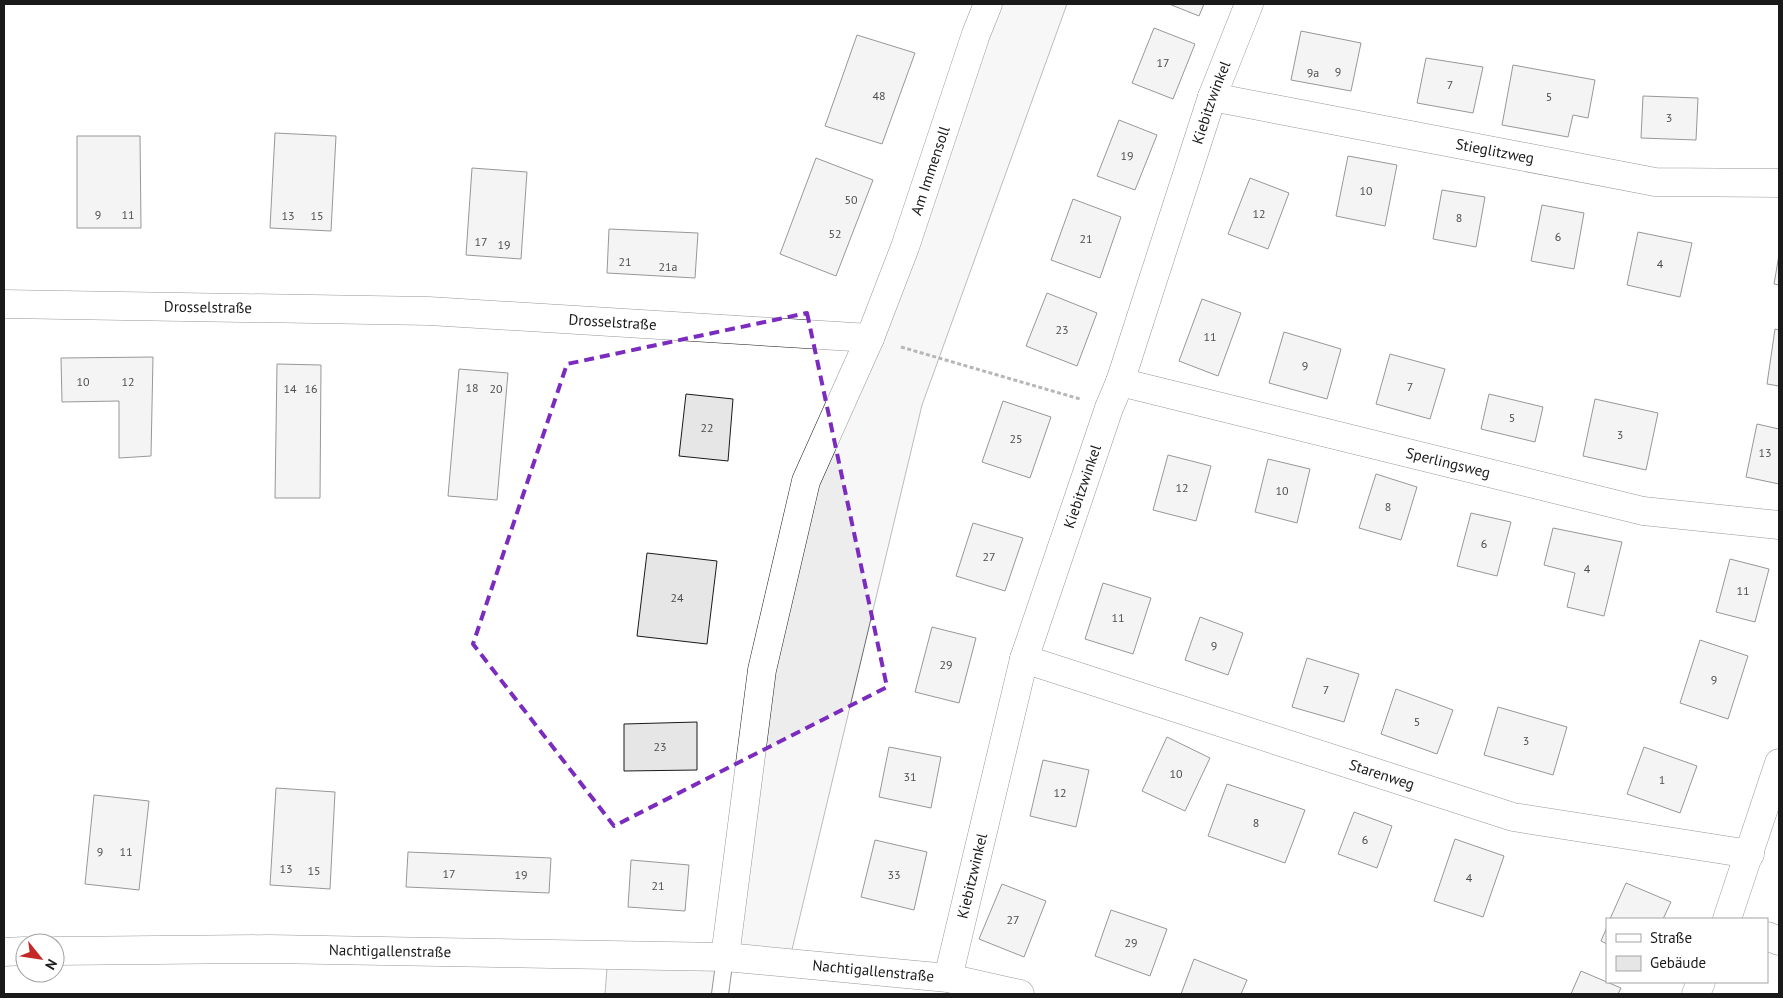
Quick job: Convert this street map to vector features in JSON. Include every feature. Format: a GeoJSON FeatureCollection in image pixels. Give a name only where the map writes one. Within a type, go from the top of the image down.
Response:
{"type":"FeatureCollection","features":[{"type":"Feature","properties":{"kind":"street","name":"Am Immensoll"},"geometry":{"type":"LineString","coordinates":[[870,338],[906,247],[976,34],[988,4]]}},
{"type":"Feature","properties":{"kind":"street","name":"Kiebitzwinkel"},"geometry":{"type":"LineString","coordinates":[[948,978],[1024,659],[1109,408],[1120,382],[1212,97],[1249,4]]}},
{"type":"Feature","properties":{"kind":"street","name":"Stieglitzweg"},"geometry":{"type":"LineString","coordinates":[[1212,97],[1655,182],[1779,183]]}},
{"type":"Feature","properties":{"kind":"street","name":"Drosselstraße"},"geometry":{"type":"LineString","coordinates":[[4,304],[429,311],[870,338]]}},
{"type":"Feature","properties":{"kind":"street"},"geometry":{"type":"LineString","coordinates":[[725,957],[762,670],[806,481],[870,338]]}},
{"type":"Feature","properties":{"kind":"street","name":"Sperlingsweg"},"geometry":{"type":"LineString","coordinates":[[1120,382],[1643,511],[1779,525]]}},
{"type":"Feature","properties":{"kind":"street","name":"Starenweg"},"geometry":{"type":"LineString","coordinates":[[1024,659],[1513,817],[1750,854]]}},
{"type":"Feature","properties":{"kind":"street"},"geometry":{"type":"LineString","coordinates":[[1727,918],[1779,763]]}},
{"type":"Feature","properties":{"kind":"street","name":"Nachtigallenstraße"},"geometry":{"type":"LineString","coordinates":[[65,951],[270,949],[725,957],[948,978],[1020,994]]}},
{"type":"Feature","properties":{"kind":"lane"},"geometry":{"type":"LineString","coordinates":[[720,994],[725,957]]}},
{"type":"Feature","properties":{"kind":"path"},"geometry":{"type":"LineString","coordinates":[[870,338],[1109,408]]}},
{"type":"Feature","properties":{"kind":"highlighted area"},"geometry":{"type":"Polygon","coordinates":[[[807,313],[887,687],[614,826],[473,644],[567,364],[807,313]]]}},
{"type":"Feature","properties":{"kind":"shaded area"},"geometry":{"type":"Polygon","coordinates":[[[989,4],[1067,4],[922,405],[790,958],[725,957],[806,481],[989,4]]]}},
{"type":"Feature","properties":{"kind":"shaded area"},"geometry":{"type":"Polygon","coordinates":[[[608,955],[725,957],[720,994],[605,994],[608,955]]]}},
{"type":"Feature","properties":{"kind":"building"},"geometry":{"type":"Polygon","coordinates":[[[1169,4],[1204,4],[1199,16],[1169,4]]]}},
{"type":"Feature","properties":{"kind":"building"},"geometry":{"type":"Polygon","coordinates":[[[1154,28],[1195,44],[1173,99],[1132,83],[1154,28]]]}},
{"type":"Feature","properties":{"kind":"building"},"geometry":{"type":"Polygon","coordinates":[[[1301,31],[1361,43],[1351,91],[1291,80],[1301,31]]]}},
{"type":"Feature","properties":{"kind":"building"},"geometry":{"type":"Polygon","coordinates":[[[857,35],[915,53],[882,144],[825,126],[857,35]]]}},
{"type":"Feature","properties":{"kind":"building"},"geometry":{"type":"Polygon","coordinates":[[[1426,58],[1483,67],[1473,113],[1417,103],[1426,58]]]}},
{"type":"Feature","properties":{"kind":"building"},"geometry":{"type":"Polygon","coordinates":[[[1513,65],[1595,80],[1588,118],[1573,115],[1568,137],[1502,125],[1513,65]]]}},
{"type":"Feature","properties":{"kind":"building"},"geometry":{"type":"Polygon","coordinates":[[[1643,96],[1698,98],[1696,140],[1641,138],[1643,96]]]}},
{"type":"Feature","properties":{"kind":"building"},"geometry":{"type":"Polygon","coordinates":[[[1119,120],[1157,135],[1135,190],[1097,176],[1119,120]]]}},
{"type":"Feature","properties":{"kind":"building"},"geometry":{"type":"Polygon","coordinates":[[[275,133],[336,136],[331,231],[270,228],[275,133]]]}},
{"type":"Feature","properties":{"kind":"building"},"geometry":{"type":"Polygon","coordinates":[[[77,136],[140,136],[141,228],[77,228],[77,136]]]}},
{"type":"Feature","properties":{"kind":"building"},"geometry":{"type":"Polygon","coordinates":[[[1348,156],[1397,165],[1385,226],[1336,216],[1348,156]]]}},
{"type":"Feature","properties":{"kind":"building"},"geometry":{"type":"Polygon","coordinates":[[[816,158],[873,180],[836,276],[780,254],[816,158]]]}},
{"type":"Feature","properties":{"kind":"building"},"geometry":{"type":"Polygon","coordinates":[[[472,168],[527,172],[521,259],[466,255],[472,168]]]}},
{"type":"Feature","properties":{"kind":"building"},"geometry":{"type":"Polygon","coordinates":[[[1250,178],[1289,193],[1268,249],[1228,234],[1250,178]]]}},
{"type":"Feature","properties":{"kind":"building"},"geometry":{"type":"Polygon","coordinates":[[[1442,190],[1485,197],[1476,247],[1433,239],[1442,190]]]}},
{"type":"Feature","properties":{"kind":"building"},"geometry":{"type":"Polygon","coordinates":[[[1073,199],[1121,217],[1100,278],[1051,260],[1073,199]]]}},
{"type":"Feature","properties":{"kind":"building"},"geometry":{"type":"Polygon","coordinates":[[[1542,205],[1584,213],[1574,269],[1531,261],[1542,205]]]}},
{"type":"Feature","properties":{"kind":"building"},"geometry":{"type":"Polygon","coordinates":[[[609,229],[698,233],[695,278],[607,273],[609,229]]]}},
{"type":"Feature","properties":{"kind":"building"},"geometry":{"type":"Polygon","coordinates":[[[1638,232],[1692,243],[1680,297],[1627,285],[1638,232]]]}},
{"type":"Feature","properties":{"kind":"building"},"geometry":{"type":"Polygon","coordinates":[[[1779,255],[1779,285],[1774,284],[1779,255]]]}},
{"type":"Feature","properties":{"kind":"building"},"geometry":{"type":"Polygon","coordinates":[[[1047,293],[1097,313],[1077,366],[1026,346],[1047,293]]]}},
{"type":"Feature","properties":{"kind":"building"},"geometry":{"type":"Polygon","coordinates":[[[1202,299],[1241,313],[1218,376],[1179,361],[1202,299]]]}},
{"type":"Feature","properties":{"kind":"building"},"geometry":{"type":"Polygon","coordinates":[[[1775,329],[1779,330],[1779,386],[1767,384],[1775,329]]]}},
{"type":"Feature","properties":{"kind":"building"},"geometry":{"type":"Polygon","coordinates":[[[1284,332],[1341,349],[1327,399],[1269,383],[1284,332]]]}},
{"type":"Feature","properties":{"kind":"building"},"geometry":{"type":"Polygon","coordinates":[[[1390,354],[1445,369],[1430,419],[1376,404],[1390,354]]]}},
{"type":"Feature","properties":{"kind":"building"},"geometry":{"type":"Polygon","coordinates":[[[153,357],[151,456],[119,458],[119,401],[62,402],[61,358],[153,357]]]}},
{"type":"Feature","properties":{"kind":"building"},"geometry":{"type":"Polygon","coordinates":[[[277,364],[321,365],[320,498],[275,498],[277,364]]]}},
{"type":"Feature","properties":{"kind":"building"},"geometry":{"type":"Polygon","coordinates":[[[459,369],[508,373],[497,500],[448,496],[459,369]]]}},
{"type":"Feature","properties":{"kind":"building"},"geometry":{"type":"Polygon","coordinates":[[[686,394],[733,399],[728,461],[679,456],[686,394]]]}},
{"type":"Feature","properties":{"kind":"building"},"geometry":{"type":"Polygon","coordinates":[[[1489,394],[1543,407],[1535,442],[1481,429],[1489,394]]]}},
{"type":"Feature","properties":{"kind":"building"},"geometry":{"type":"Polygon","coordinates":[[[1595,399],[1658,413],[1646,470],[1583,456],[1595,399]]]}},
{"type":"Feature","properties":{"kind":"building"},"geometry":{"type":"Polygon","coordinates":[[[1003,401],[1051,417],[1030,478],[982,462],[1003,401]]]}},
{"type":"Feature","properties":{"kind":"building"},"geometry":{"type":"Polygon","coordinates":[[[1757,424],[1779,429],[1779,484],[1746,477],[1757,424]]]}},
{"type":"Feature","properties":{"kind":"building"},"geometry":{"type":"Polygon","coordinates":[[[1168,455],[1211,466],[1196,521],[1153,510],[1168,455]]]}},
{"type":"Feature","properties":{"kind":"building"},"geometry":{"type":"Polygon","coordinates":[[[1268,459],[1310,469],[1297,523],[1255,512],[1268,459]]]}},
{"type":"Feature","properties":{"kind":"building"},"geometry":{"type":"Polygon","coordinates":[[[1376,474],[1417,487],[1401,540],[1359,528],[1376,474]]]}},
{"type":"Feature","properties":{"kind":"building"},"geometry":{"type":"Polygon","coordinates":[[[1471,513],[1511,522],[1497,576],[1457,566],[1471,513]]]}},
{"type":"Feature","properties":{"kind":"building"},"geometry":{"type":"Polygon","coordinates":[[[973,523],[1023,538],[1005,591],[956,576],[973,523]]]}},
{"type":"Feature","properties":{"kind":"building"},"geometry":{"type":"Polygon","coordinates":[[[1553,528],[1622,542],[1604,616],[1567,607],[1575,573],[1544,565],[1553,528]]]}},
{"type":"Feature","properties":{"kind":"building"},"geometry":{"type":"Polygon","coordinates":[[[647,553],[717,561],[707,644],[637,636],[647,553]]]}},
{"type":"Feature","properties":{"kind":"building"},"geometry":{"type":"Polygon","coordinates":[[[1730,559],[1769,569],[1755,622],[1716,612],[1730,559]]]}},
{"type":"Feature","properties":{"kind":"building"},"geometry":{"type":"Polygon","coordinates":[[[1103,583],[1151,598],[1133,654],[1085,639],[1103,583]]]}},
{"type":"Feature","properties":{"kind":"building"},"geometry":{"type":"Polygon","coordinates":[[[1200,617],[1243,633],[1228,675],[1185,660],[1200,617]]]}},
{"type":"Feature","properties":{"kind":"building"},"geometry":{"type":"Polygon","coordinates":[[[932,627],[976,638],[959,703],[915,692],[932,627]]]}},
{"type":"Feature","properties":{"kind":"building"},"geometry":{"type":"Polygon","coordinates":[[[1700,640],[1748,656],[1728,719],[1680,703],[1700,640]]]}},
{"type":"Feature","properties":{"kind":"building"},"geometry":{"type":"Polygon","coordinates":[[[1307,658],[1359,674],[1344,722],[1292,707],[1307,658]]]}},
{"type":"Feature","properties":{"kind":"building"},"geometry":{"type":"Polygon","coordinates":[[[1396,689],[1453,710],[1437,754],[1381,734],[1396,689]]]}},
{"type":"Feature","properties":{"kind":"building"},"geometry":{"type":"Polygon","coordinates":[[[1498,707],[1567,727],[1553,775],[1484,755],[1498,707]]]}},
{"type":"Feature","properties":{"kind":"building"},"geometry":{"type":"Polygon","coordinates":[[[697,722],[697,770],[624,771],[624,724],[697,722]]]}},
{"type":"Feature","properties":{"kind":"building"},"geometry":{"type":"Polygon","coordinates":[[[1167,737],[1210,758],[1185,811],[1142,791],[1167,737]]]}},
{"type":"Feature","properties":{"kind":"building"},"geometry":{"type":"Polygon","coordinates":[[[889,747],[941,757],[931,808],[879,797],[889,747]]]}},
{"type":"Feature","properties":{"kind":"building"},"geometry":{"type":"Polygon","coordinates":[[[1644,747],[1697,766],[1680,813],[1627,794],[1644,747]]]}},
{"type":"Feature","properties":{"kind":"building"},"geometry":{"type":"Polygon","coordinates":[[[1043,760],[1089,770],[1076,827],[1030,816],[1043,760]]]}},
{"type":"Feature","properties":{"kind":"building"},"geometry":{"type":"Polygon","coordinates":[[[1227,784],[1305,810],[1285,863],[1208,836],[1227,784]]]}},
{"type":"Feature","properties":{"kind":"building"},"geometry":{"type":"Polygon","coordinates":[[[276,788],[335,792],[330,889],[270,885],[276,788]]]}},
{"type":"Feature","properties":{"kind":"building"},"geometry":{"type":"Polygon","coordinates":[[[94,795],[149,801],[139,890],[85,884],[94,795]]]}},
{"type":"Feature","properties":{"kind":"building"},"geometry":{"type":"Polygon","coordinates":[[[1354,812],[1392,826],[1377,868],[1338,854],[1354,812]]]}},
{"type":"Feature","properties":{"kind":"building"},"geometry":{"type":"Polygon","coordinates":[[[1455,839],[1504,856],[1483,917],[1434,901],[1455,839]]]}},
{"type":"Feature","properties":{"kind":"building"},"geometry":{"type":"Polygon","coordinates":[[[875,840],[927,852],[914,910],[861,897],[875,840]]]}},
{"type":"Feature","properties":{"kind":"building"},"geometry":{"type":"Polygon","coordinates":[[[408,852],[551,858],[549,893],[406,887],[408,852]]]}},
{"type":"Feature","properties":{"kind":"building"},"geometry":{"type":"Polygon","coordinates":[[[631,860],[689,865],[685,911],[628,907],[631,860]]]}},
{"type":"Feature","properties":{"kind":"building"},"geometry":{"type":"Polygon","coordinates":[[[1626,883],[1671,902],[1663,918],[1610,918],[1626,883]]]}},
{"type":"Feature","properties":{"kind":"building"},"geometry":{"type":"Polygon","coordinates":[[[1002,884],[1046,901],[1024,957],[979,939],[1002,884]]]}},
{"type":"Feature","properties":{"kind":"building"},"geometry":{"type":"Polygon","coordinates":[[[1111,910],[1167,929],[1150,976],[1095,956],[1111,910]]]}},
{"type":"Feature","properties":{"kind":"building"},"geometry":{"type":"Polygon","coordinates":[[[1606,929],[1606,944],[1601,941],[1606,929]]]}},
{"type":"Feature","properties":{"kind":"building"},"geometry":{"type":"Polygon","coordinates":[[[1194,959],[1247,980],[1241,994],[1181,994],[1194,959]]]}},
{"type":"Feature","properties":{"kind":"building"},"geometry":{"type":"Polygon","coordinates":[[[1581,971],[1621,988],[1618,994],[1571,994],[1581,971]]]}}]}
